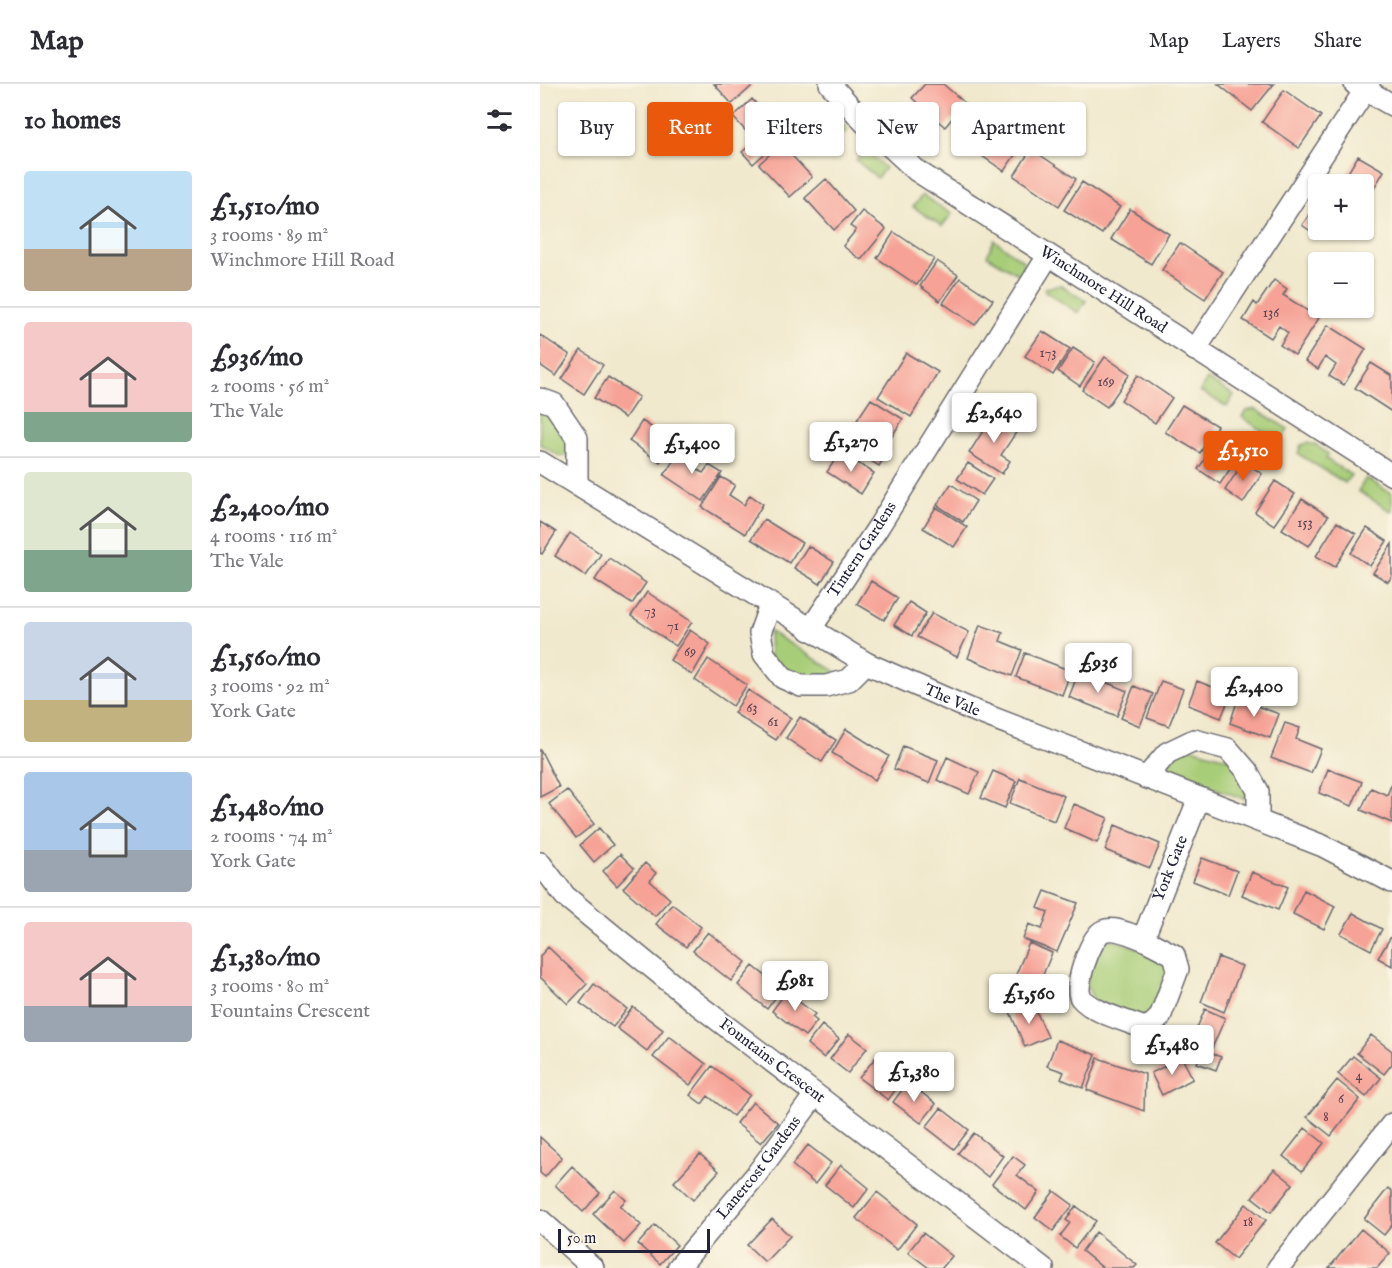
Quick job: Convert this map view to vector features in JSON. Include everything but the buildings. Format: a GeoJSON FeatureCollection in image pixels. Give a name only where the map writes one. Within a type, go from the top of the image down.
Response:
{"type":"FeatureCollection","features":[{"type":"Feature","properties":{"kind":"street","name":"Winchmore Hill Road"},"geometry":{"type":"LineString","coordinates":[[830,84],[864,122],[917,171],[1392,475]]}},
{"type":"Feature","properties":{"kind":"street"},"geometry":{"type":"LineString","coordinates":[[1195,350],[1363,86],[1392,105]]}},
{"type":"Feature","properties":{"kind":"street","name":"Tintern Gardens"},"geometry":{"type":"LineString","coordinates":[[810,630],[879,526],[1048,256]]}},
{"type":"Feature","properties":{"kind":"street"},"geometry":{"type":"LineString","coordinates":[[540,399],[554,404],[577,438],[577,483]]}},
{"type":"Feature","properties":{"kind":"street","name":"The Vale"},"geometry":{"type":"LineString","coordinates":[[540,462],[866,663],[970,709],[1323,846],[1392,882]]}},
{"type":"Feature","properties":{"kind":"street"},"geometry":{"type":"LineString","coordinates":[[770,604],[760,633],[764,654],[783,678],[801,686],[826,686],[849,680],[866,663]]}},
{"type":"Feature","properties":{"kind":"street"},"geometry":{"type":"LineString","coordinates":[[1146,778],[1167,753],[1194,740],[1227,749],[1247,771],[1258,791],[1258,819]]}},
{"type":"Feature","properties":{"kind":"street","name":"York Gate"},"geometry":{"type":"LineString","coordinates":[[1143,939],[1199,798]]}},
{"type":"Feature","properties":{"kind":"street","name":"Fountains Crescent"},"geometry":{"type":"LineString","coordinates":[[540,863],[565,896],[693,1001],[1043,1268]]}},
{"type":"Feature","properties":{"kind":"street"},"geometry":{"type":"LineString","coordinates":[[1112,929],[1143,939],[1174,955],[1178,969],[1160,1017],[1144,1028],[1089,1005],[1079,996],[1078,986],[1094,937],[1102,931],[1112,929]]}},
{"type":"Feature","properties":{"kind":"street","name":"Lanercost Gardens"},"geometry":{"type":"LineString","coordinates":[[678,1268],[756,1175],[815,1095]]}},
{"type":"Feature","properties":{"kind":"street"},"geometry":{"type":"LineString","coordinates":[[1278,1268],[1392,1124]]}},
{"type":"Feature","properties":{"kind":"street"},"geometry":{"type":"LineString","coordinates":[[540,1220],[593,1268]]}},
{"type":"Feature","properties":{"kind":"green space"},"geometry":{"type":"Polygon","coordinates":[[[860,156],[872,156],[885,168],[877,178],[856,160],[860,156]]]}},
{"type":"Feature","properties":{"kind":"green space"},"geometry":{"type":"Polygon","coordinates":[[[922,195],[952,214],[942,226],[913,207],[922,195]]]}},
{"type":"Feature","properties":{"kind":"green space"},"geometry":{"type":"Polygon","coordinates":[[[994,240],[1023,261],[1025,278],[987,256],[994,240]]]}},
{"type":"Feature","properties":{"kind":"green space"},"geometry":{"type":"Polygon","coordinates":[[[1060,285],[1086,301],[1078,313],[1045,291],[1045,288],[1060,285]]]}},
{"type":"Feature","properties":{"kind":"green space"},"geometry":{"type":"Polygon","coordinates":[[[1207,379],[1234,395],[1227,407],[1200,391],[1207,379]]]}},
{"type":"Feature","properties":{"kind":"green space"},"geometry":{"type":"Polygon","coordinates":[[[540,403],[567,432],[569,453],[561,457],[540,444],[540,403]]]}},
{"type":"Feature","properties":{"kind":"green space"},"geometry":{"type":"Polygon","coordinates":[[[1255,409],[1288,429],[1280,443],[1242,417],[1246,411],[1255,409]]]}},
{"type":"Feature","properties":{"kind":"green space"},"geometry":{"type":"Polygon","coordinates":[[[1307,443],[1316,445],[1328,454],[1326,459],[1351,475],[1345,483],[1298,454],[1301,445],[1307,443]]]}},
{"type":"Feature","properties":{"kind":"green space"},"geometry":{"type":"Polygon","coordinates":[[[1366,478],[1392,494],[1392,512],[1358,491],[1366,478]]]}},
{"type":"Feature","properties":{"kind":"green space"},"geometry":{"type":"Polygon","coordinates":[[[769,631],[840,674],[801,685],[770,658],[769,631]]]}},
{"type":"Feature","properties":{"kind":"green space"},"geometry":{"type":"Polygon","coordinates":[[[1188,747],[1233,760],[1249,791],[1244,799],[1169,771],[1168,758],[1188,747]]]}},
{"type":"Feature","properties":{"kind":"green space"},"geometry":{"type":"Polygon","coordinates":[[[1111,939],[1161,956],[1170,970],[1155,1012],[1141,1019],[1094,1001],[1086,984],[1098,945],[1111,939]]]}}]}
